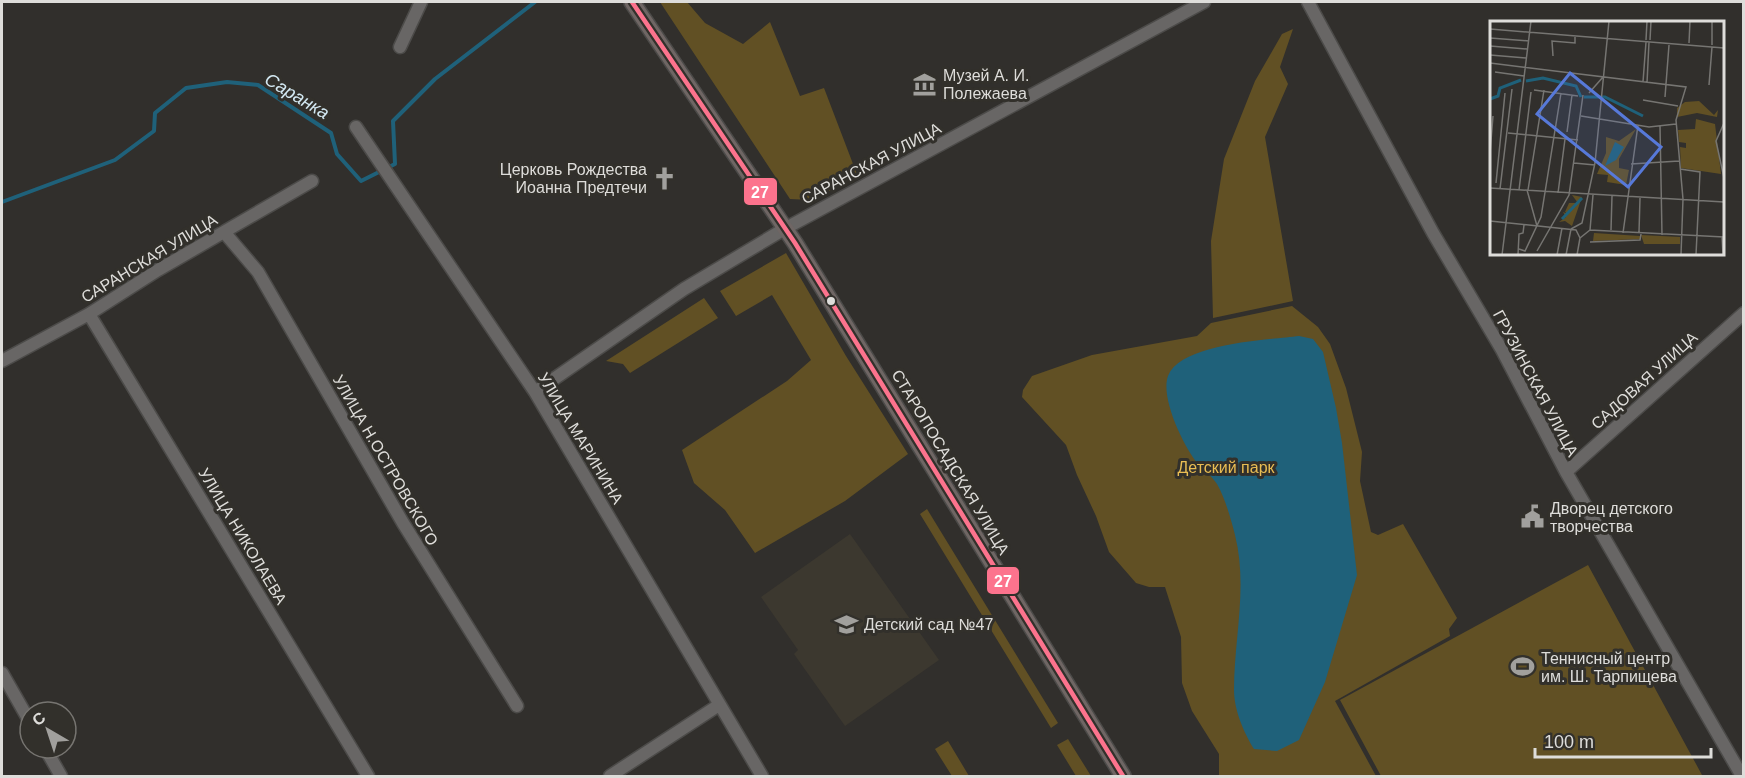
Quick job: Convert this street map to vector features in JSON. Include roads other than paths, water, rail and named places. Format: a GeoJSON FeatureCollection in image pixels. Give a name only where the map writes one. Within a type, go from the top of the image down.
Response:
{"type":"FeatureCollection","features":[{"type":"Feature","properties":{"kind":"main road","name":"СТАРОПОСАДСКАЯ УЛИЦА"},"geometry":{"type":"LineString","coordinates":[[632,2],[786,228],[1123,777]]}},
{"type":"Feature","properties":{"kind":"street"},"geometry":{"type":"LineString","coordinates":[[400,46],[421,2]]}},
{"type":"Feature","properties":{"kind":"street","name":"САРАНСКАЯ УЛИЦА"},"geometry":{"type":"LineString","coordinates":[[535,392],[684,289],[786,228],[1204,2]]}},
{"type":"Feature","properties":{"kind":"street","name":"ГРУЗИНСКАЯ УЛИЦА"},"geometry":{"type":"LineString","coordinates":[[1308,2],[1433,233],[1502,350],[1566,472],[1742,777]]}},
{"type":"Feature","properties":{"kind":"street","name":"УЛИЦА МАРИНИНА"},"geometry":{"type":"LineString","coordinates":[[356,127],[535,392],[762,777]]}},
{"type":"Feature","properties":{"kind":"street","name":"САРАНСКАЯ УЛИЦА"},"geometry":{"type":"LineString","coordinates":[[2,361],[89,314],[158,270],[312,181]]}},
{"type":"Feature","properties":{"kind":"street","name":"УЛИЦА Н.ОСТРОВСКОГО"},"geometry":{"type":"LineString","coordinates":[[224,232],[258,272],[403,523],[517,706]]}},
{"type":"Feature","properties":{"kind":"street","name":"САДОВАЯ УЛИЦА"},"geometry":{"type":"LineString","coordinates":[[1566,472],[1743,313]]}},
{"type":"Feature","properties":{"kind":"street","name":"УЛИЦА НИКОЛАЕВА"},"geometry":{"type":"LineString","coordinates":[[89,314],[368,777]]}},
{"type":"Feature","properties":{"kind":"street"},"geometry":{"type":"LineString","coordinates":[[2,673],[18,701]]}},
{"type":"Feature","properties":{"kind":"street"},"geometry":{"type":"LineString","coordinates":[[610,777],[719,705]]}},
{"type":"Feature","properties":{"kind":"street"},"geometry":{"type":"LineString","coordinates":[[52,760],[61,777]]}},
{"type":"Feature","properties":{"kind":"water"},"geometry":{"type":"Polygon","coordinates":[[[1299,336],[1313,339],[1323,352],[1342,443],[1357,575],[1325,682],[1299,740],[1277,751],[1254,749],[1243,729],[1238,713],[1234,690],[1240,574],[1235,535],[1217,484],[1198,464],[1180,434],[1170,409],[1166,385],[1168,376],[1176,365],[1190,356],[1227,345],[1299,336]]]}},
{"type":"Feature","properties":{"kind":"waterway","name":"Саранка"},"geometry":{"type":"LineString","coordinates":[[2,202],[115,160],[154,131],[155,113],[186,88],[227,82],[258,85],[331,133],[337,154],[361,181],[395,164],[393,121],[435,79],[535,2]]}},
{"type":"Feature","properties":{"kind":"place","name":"Музей А. И. Полежаева"},"geometry":{"type":"Point","coordinates":[925,84]}},
{"type":"Feature","properties":{"kind":"place","name":"Церковь Рождества Иоанна Предтечи"},"geometry":{"type":"Point","coordinates":[665,178]}},
{"type":"Feature","properties":{"kind":"place","name":"Дворец детского творчества"},"geometry":{"type":"Point","coordinates":[1532,517]}},
{"type":"Feature","properties":{"kind":"place","name":"Детский сад №47"},"geometry":{"type":"Point","coordinates":[846,624]}},
{"type":"Feature","properties":{"kind":"place","name":"Теннисный центр им. Ш. Тарпищева"},"geometry":{"type":"Point","coordinates":[1523,667]}},
{"type":"Feature","properties":{"kind":"park label","name":"Детский парк"},"geometry":{"type":"Point","coordinates":[1226,467]}}]}
